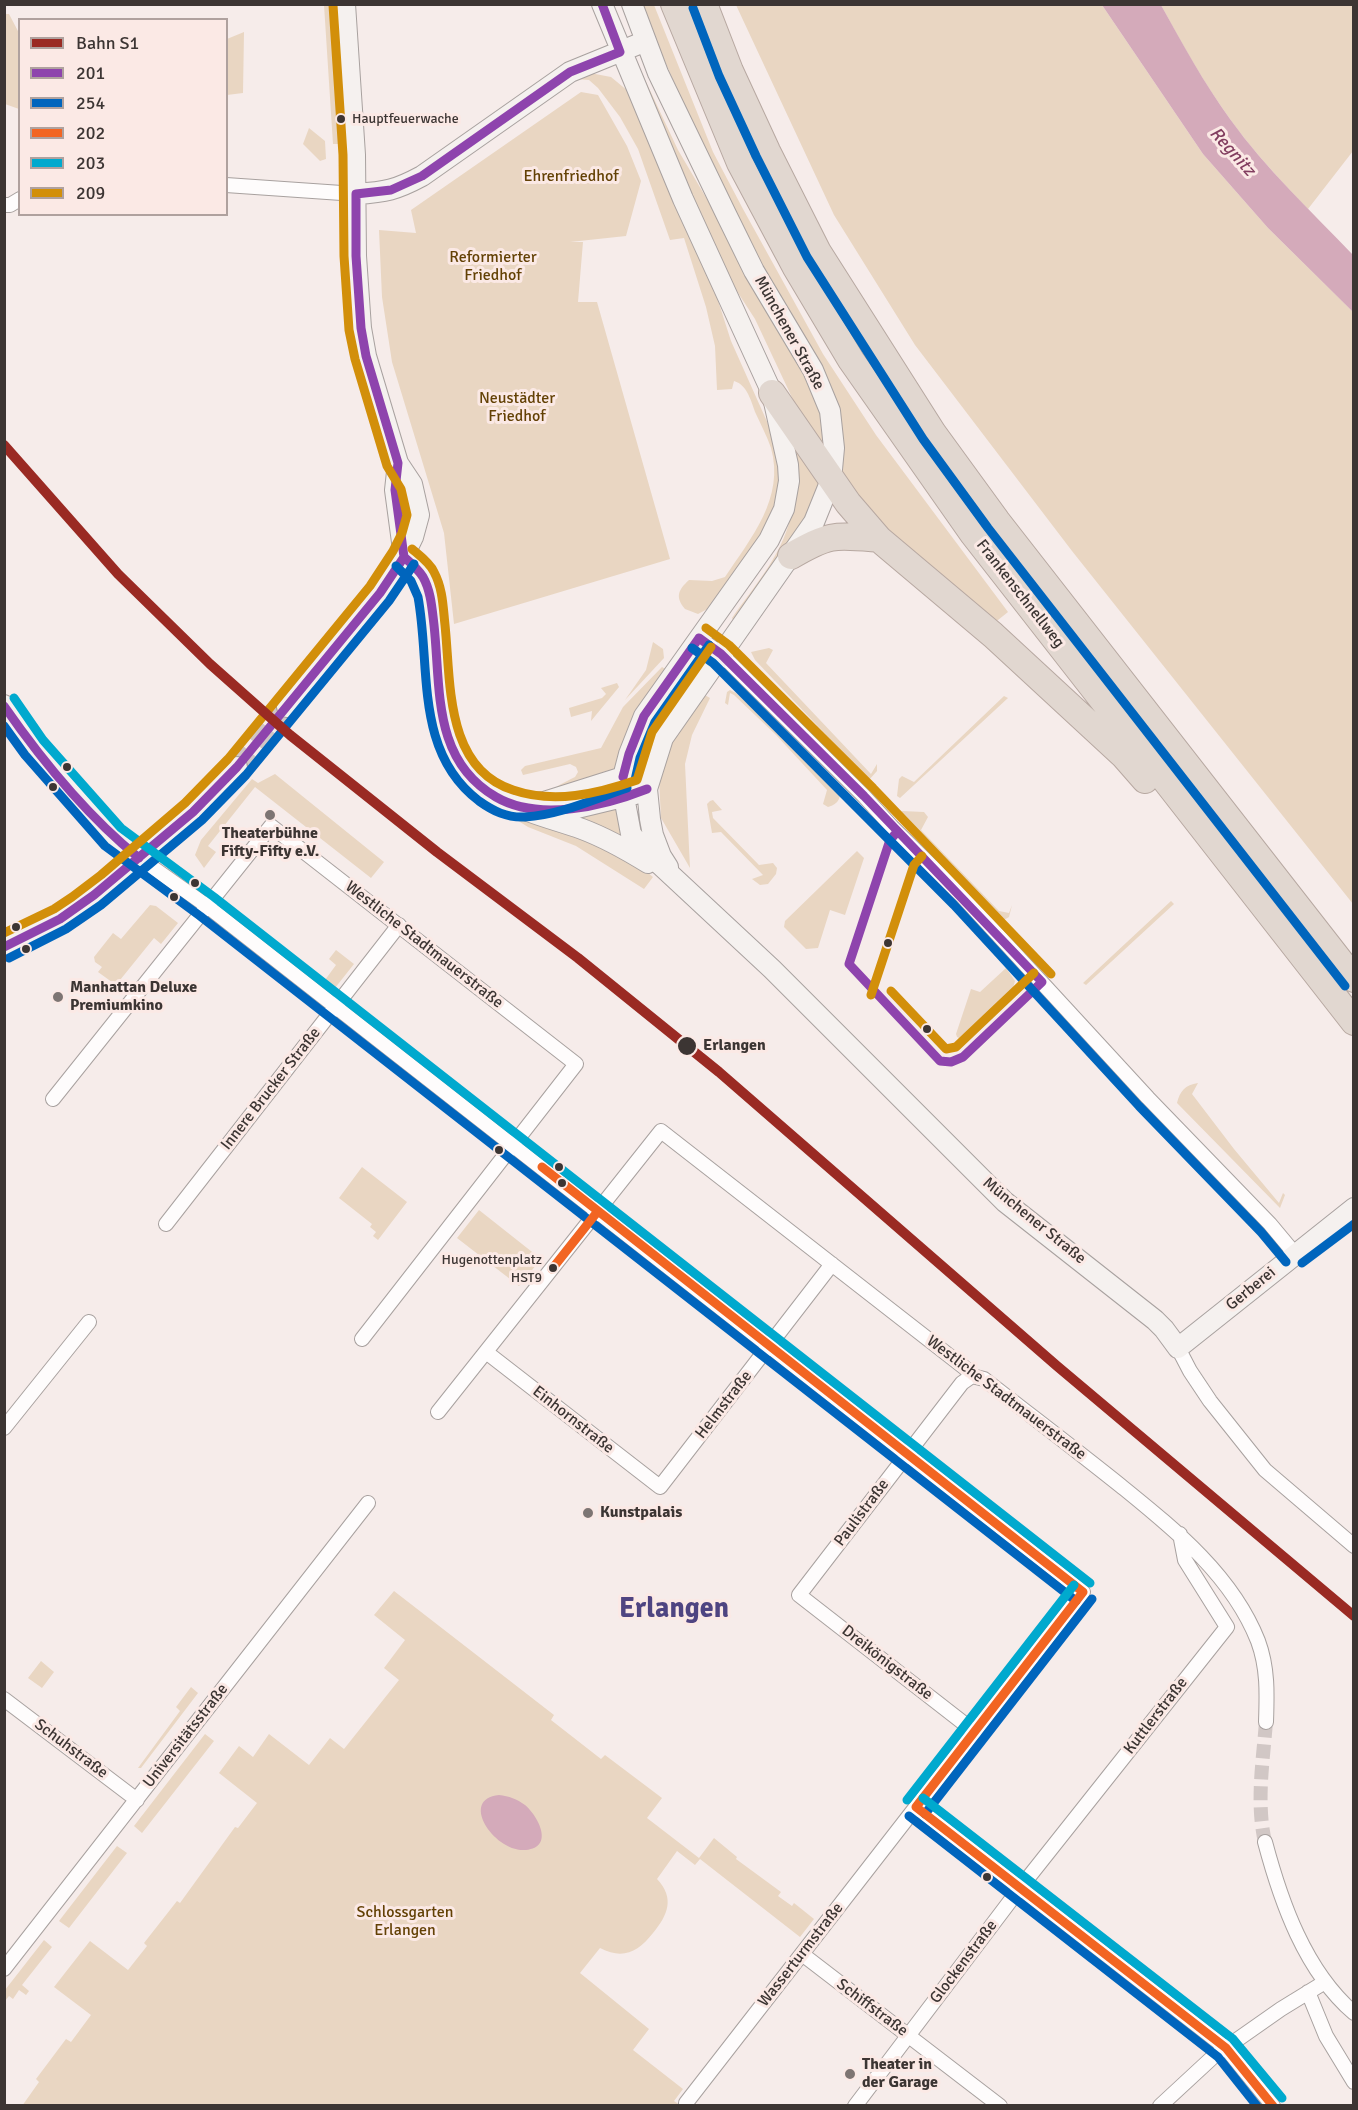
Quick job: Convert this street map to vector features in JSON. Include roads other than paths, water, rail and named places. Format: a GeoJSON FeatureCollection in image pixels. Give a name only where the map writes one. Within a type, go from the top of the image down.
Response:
{"type":"FeatureCollection","features":[{"type":"Feature","properties":{"kind":"highway","name":"Frankenschnellweg"},"geometry":{"type":"LineString","coordinates":[[674,4],[740,163],[795,266],[851,360],[973,534],[1353,1022]]}},
{"type":"Feature","properties":{"kind":"highway","name":"Frankenschnellweg"},"geometry":{"type":"LineString","coordinates":[[705,4],[729,71],[766,151],[818,252],[927,424],[1004,530],[1353,979]]}},
{"type":"Feature","properties":{"kind":"highway"},"geometry":{"type":"LineString","coordinates":[[771,393],[848,503],[879,539],[1011,651],[1124,756],[1169,808],[1222,852]]}},
{"type":"Feature","properties":{"kind":"highway"},"geometry":{"type":"LineString","coordinates":[[791,556],[819,540],[837,535],[879,539]]}},
{"type":"Feature","properties":{"kind":"main road"},"geometry":{"type":"LineString","coordinates":[[287,706],[380,593],[404,557],[419,515],[412,484],[398,463],[369,366],[362,328],[356,256],[356,194],[345,4]]}},
{"type":"Feature","properties":{"kind":"main road","name":"Münchener Straße"},"geometry":{"type":"LineString","coordinates":[[602,4],[682,199],[771,393],[788,465],[789,481],[784,509],[769,540],[644,716],[629,754],[623,777],[624,797],[632,834],[642,848],[772,969],[1005,1202],[1155,1320],[1178,1348]]}},
{"type":"Feature","properties":{"kind":"main road","name":"Münchener Straße"},"geometry":{"type":"LineString","coordinates":[[632,4],[662,83],[754,271],[813,370],[830,411],[834,448],[831,480],[814,522],[663,738],[647,789],[654,835],[661,856],[677,882]]}},
{"type":"Feature","properties":{"kind":"main road"},"geometry":{"type":"LineString","coordinates":[[356,194],[384,192],[400,188],[438,166],[570,72],[646,41]]}},
{"type":"Feature","properties":{"kind":"main road"},"geometry":{"type":"LineString","coordinates":[[404,557],[423,576],[430,594],[443,723],[448,743],[458,763],[474,781],[496,798],[585,830],[619,845],[677,882]]}},
{"type":"Feature","properties":{"kind":"main road"},"geometry":{"type":"LineString","coordinates":[[4,705],[59,778],[109,834],[140,858]]}},
{"type":"Feature","properties":{"kind":"main road"},"geometry":{"type":"LineString","coordinates":[[4,947],[79,907],[193,812],[237,767]]}},
{"type":"Feature","properties":{"kind":"main road"},"geometry":{"type":"LineString","coordinates":[[514,805],[544,802],[623,777],[647,789]]}},
{"type":"Feature","properties":{"kind":"main road"},"geometry":{"type":"LineString","coordinates":[[514,805],[556,811],[624,797],[647,789]]}},
{"type":"Feature","properties":{"kind":"main road","name":"Gerberei"},"geometry":{"type":"LineString","coordinates":[[1178,1348],[1353,1208]]}},
{"type":"Feature","properties":{"kind":"street"},"geometry":{"type":"LineString","coordinates":[[228,185],[356,194]]}},
{"type":"Feature","properties":{"kind":"street"},"geometry":{"type":"LineString","coordinates":[[4,205],[10,205],[18,200]]}},
{"type":"Feature","properties":{"kind":"street"},"geometry":{"type":"LineString","coordinates":[[699,638],[721,654],[963,897],[1148,1098],[1270,1224],[1295,1254]]}},
{"type":"Feature","properties":{"kind":"street","name":"Westliche Stadtmauerstraße"},"geometry":{"type":"LineString","coordinates":[[207,906],[272,826],[576,1064],[513,1145]]}},
{"type":"Feature","properties":{"kind":"street"},"geometry":{"type":"LineString","coordinates":[[140,858],[207,906],[336,1006],[907,1454]]}},
{"type":"Feature","properties":{"kind":"street"},"geometry":{"type":"LineString","coordinates":[[53,1099],[207,906]]}},
{"type":"Feature","properties":{"kind":"street","name":"Innere Brucker Straße"},"geometry":{"type":"LineString","coordinates":[[165,1224],[399,926]]}},
{"type":"Feature","properties":{"kind":"street","name":"Westliche Stadtmauerstraße"},"geometry":{"type":"LineString","coordinates":[[598,1210],[661,1131],[965,1368],[972,1376],[984,1380],[1099,1468],[1180,1534],[1216,1575],[1252,1627],[1264,1662],[1268,1686],[1266,1722]]}},
{"type":"Feature","properties":{"kind":"street"},"geometry":{"type":"LineString","coordinates":[[362,1339],[513,1145]]}},
{"type":"Feature","properties":{"kind":"street"},"geometry":{"type":"LineString","coordinates":[[438,1412],[598,1210]]}},
{"type":"Feature","properties":{"kind":"street","name":"Helmstraße"},"geometry":{"type":"LineString","coordinates":[[660,1487],[832,1264]]}},
{"type":"Feature","properties":{"kind":"street"},"geometry":{"type":"LineString","coordinates":[[4,1428],[89,1322]]}},
{"type":"Feature","properties":{"kind":"street","name":"Münchener Straße"},"geometry":{"type":"LineString","coordinates":[[1178,1348],[1210,1401],[1265,1470],[1353,1546]]}},
{"type":"Feature","properties":{"kind":"street","name":"Einhornstraße"},"geometry":{"type":"LineString","coordinates":[[486,1352],[660,1487]]}},
{"type":"Feature","properties":{"kind":"street","name":"Paulistraße"},"geometry":{"type":"LineString","coordinates":[[799,1595],[962,1383],[972,1376]]}},
{"type":"Feature","properties":{"kind":"street","name":"Wasserturmstraße"},"geometry":{"type":"LineString","coordinates":[[686,2103],[1083,1592],[907,1454]]}},
{"type":"Feature","properties":{"kind":"street","name":"Universitätsstraße"},"geometry":{"type":"LineString","coordinates":[[4,1969],[368,1503]]}},
{"type":"Feature","properties":{"kind":"street","name":"Kuttlerstraße"},"geometry":{"type":"LineString","coordinates":[[1020,1888],[1227,1627],[1185,1560],[1180,1534]]}},
{"type":"Feature","properties":{"kind":"street","name":"Dreikönigstraße"},"geometry":{"type":"LineString","coordinates":[[799,1595],[975,1732]]}},
{"type":"Feature","properties":{"kind":"street","name":"Schuhstraße"},"geometry":{"type":"LineString","coordinates":[[4,1699],[137,1800]]}},
{"type":"Feature","properties":{"kind":"street"},"geometry":{"type":"LineString","coordinates":[[916,1807],[1226,2048],[1273,2106]]}},
{"type":"Feature","properties":{"kind":"street"},"geometry":{"type":"LineString","coordinates":[[1264,1842],[1278,1886],[1316,1968],[1325,1982],[1353,2013]]}},
{"type":"Feature","properties":{"kind":"street","name":"Glockenstraße"},"geometry":{"type":"LineString","coordinates":[[855,2106],[1020,1888]]}},
{"type":"Feature","properties":{"kind":"street","name":"Schiffstraße"},"geometry":{"type":"LineString","coordinates":[[802,1954],[1000,2106]]}},
{"type":"Feature","properties":{"kind":"street"},"geometry":{"type":"LineString","coordinates":[[1160,2106],[1226,2048],[1325,1982]]}},
{"type":"Feature","properties":{"kind":"street"},"geometry":{"type":"LineString","coordinates":[[1308,1992],[1326,2036],[1353,2082]]}},
{"type":"Feature","properties":{"kind":"water","name":"Regnitz"},"geometry":{"type":"Polygon","coordinates":[[[1102,5],[1161,5],[1202,77],[1244,137],[1289,189],[1353,255],[1353,312],[1268,228],[1203,154],[1102,5]]]}},
{"type":"Feature","properties":{"kind":"water"},"geometry":{"type":"Polygon","coordinates":[[[499,1795],[519,1801],[535,1816],[542,1837],[535,1848],[514,1849],[493,1835],[486,1825],[481,1815],[482,1806],[487,1799],[499,1795]]]}},
{"type":"Feature","properties":{"kind":"tunnel"},"geometry":{"type":"LineString","coordinates":[[237,767],[287,707]]}},
{"type":"Feature","properties":{"kind":"tunnel"},"geometry":{"type":"LineString","coordinates":[[1265,1842],[1261,1797],[1266,1722]]}},
{"type":"Feature","properties":{"kind":"rail line","name":"S1"},"geometry":{"type":"LineString","coordinates":[[4,445],[118,574],[210,664],[290,735],[437,852],[578,958],[719,1072],[1057,1366],[1354,1616]]}},
{"type":"Feature","properties":{"kind":"place","name":"Hauptfeuerwache"},"geometry":{"type":"Point","coordinates":[341,119]}},
{"type":"Feature","properties":{"kind":"place","name":"Theaterbühne Fifty-Fifty e.V."},"geometry":{"type":"Point","coordinates":[270,815]}},
{"type":"Feature","properties":{"kind":"place","name":"Manhattan Deluxe Premiumkino"},"geometry":{"type":"Point","coordinates":[58,997]}},
{"type":"Feature","properties":{"kind":"place","name":"Erlangen"},"geometry":{"type":"Point","coordinates":[687,1046]}},
{"type":"Feature","properties":{"kind":"place","name":"Hugenottenplatz HST9"},"geometry":{"type":"Point","coordinates":[553,1268]}},
{"type":"Feature","properties":{"kind":"place","name":"Kunstpalais"},"geometry":{"type":"Point","coordinates":[588,1513]}},
{"type":"Feature","properties":{"kind":"place","name":"Theater in der Garage"},"geometry":{"type":"Point","coordinates":[850,2074]}},
{"type":"Feature","properties":{"kind":"district","name":"Erlangen"},"geometry":{"type":"Point","coordinates":[674,1610]}},
{"type":"Feature","properties":{"kind":"park label","name":"Ehrenfriedhof"},"geometry":{"type":"Point","coordinates":[571,177]}},
{"type":"Feature","properties":{"kind":"park label","name":"Reformierter Friedhof"},"geometry":{"type":"Point","coordinates":[493,267]}},
{"type":"Feature","properties":{"kind":"park label","name":"Neustädter Friedhof"},"geometry":{"type":"Point","coordinates":[517,408]}},
{"type":"Feature","properties":{"kind":"park label","name":"Schlossgarten Erlangen"},"geometry":{"type":"Point","coordinates":[405,1922]}}]}
